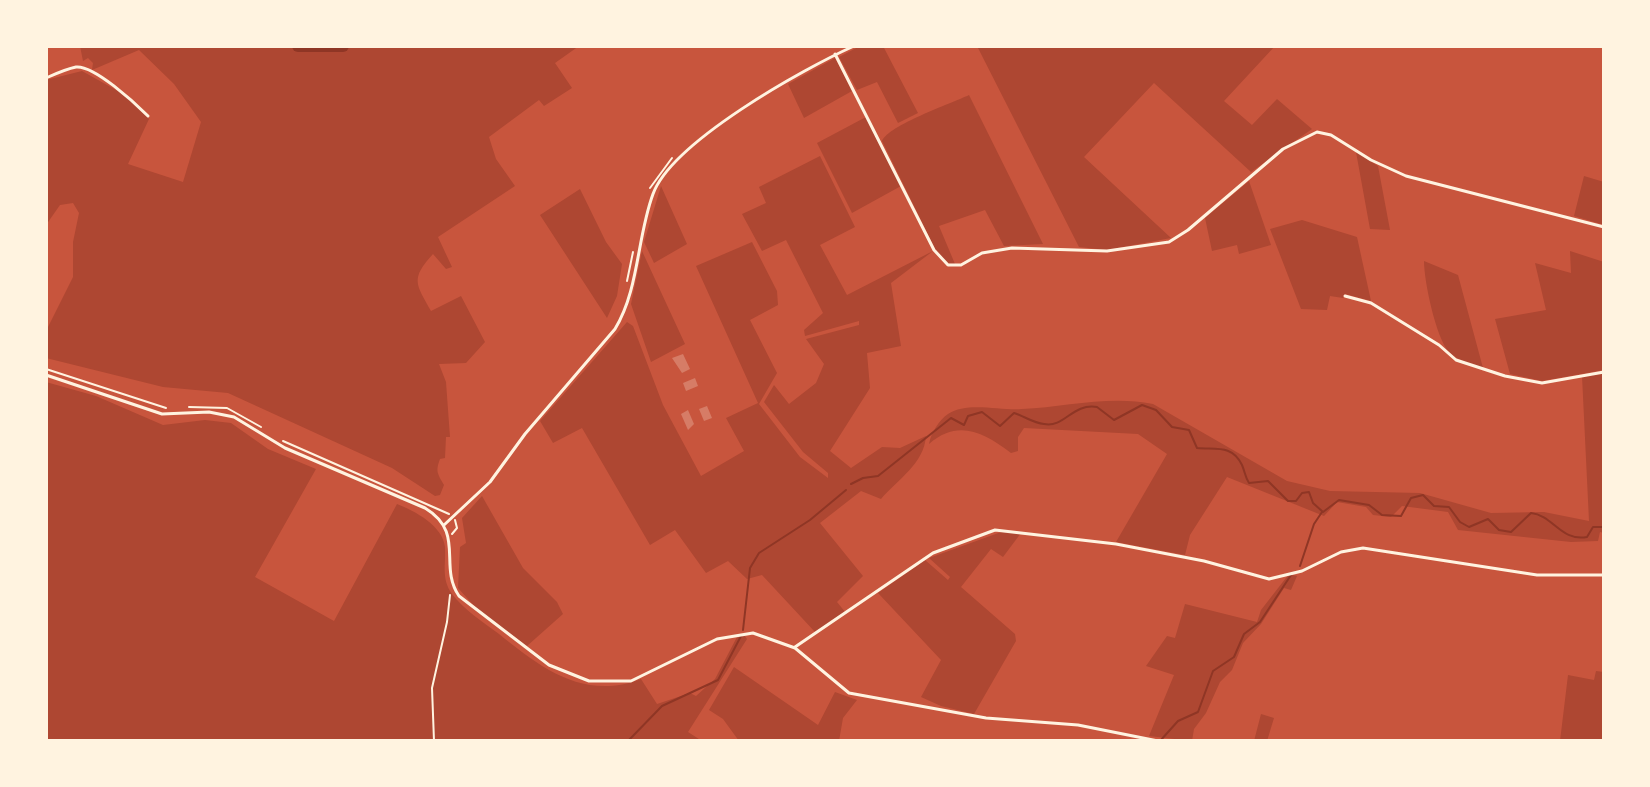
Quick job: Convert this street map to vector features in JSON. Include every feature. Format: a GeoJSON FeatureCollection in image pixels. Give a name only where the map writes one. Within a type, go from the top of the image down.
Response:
{"type":"FeatureCollection","features":[{"type":"Feature","properties":{"kind":"street"},"geometry":{"type":"LineString","coordinates":[[444,525],[454,519],[497,474],[525,434],[615,329],[625,311],[652,196],[662,176],[677,160],[758,98],[854,46]]}},
{"type":"Feature","properties":{"kind":"street"},"geometry":{"type":"LineString","coordinates":[[835,54],[934,250],[948,265],[961,265],[982,253],[1012,248],[1107,251],[1169,242],[1188,230],[1283,149],[1317,132],[1331,135],[1371,160],[1406,176],[1604,227]]}},
{"type":"Feature","properties":{"kind":"street"},"geometry":{"type":"LineString","coordinates":[[46,78],[75,67],[85,68],[126,94],[148,116]]}},
{"type":"Feature","properties":{"kind":"street"},"geometry":{"type":"LineString","coordinates":[[1345,296],[1371,303],[1439,345],[1456,360],[1505,376],[1542,383],[1604,372]]}},
{"type":"Feature","properties":{"kind":"street"},"geometry":{"type":"LineString","coordinates":[[46,375],[162,414],[209,412],[234,417],[285,448],[425,508],[444,525],[449,536],[452,581],[459,596],[549,665],[569,676],[595,682],[631,681],[738,633],[762,635],[795,648],[849,693],[986,718],[1078,725],[1158,741]]}},
{"type":"Feature","properties":{"kind":"street"},"geometry":{"type":"LineString","coordinates":[[795,648],[933,553],[1003,529],[1116,544],[1204,561],[1269,579],[1302,571],[1341,552],[1363,548],[1537,575],[1604,575]]}},
{"type":"Feature","properties":{"kind":"path"},"geometry":{"type":"LineString","coordinates":[[449,536],[456,531],[454,519]]}},
{"type":"Feature","properties":{"kind":"path"},"geometry":{"type":"LineString","coordinates":[[434,741],[432,688],[450,595]]}},
{"type":"Feature","properties":{"kind":"shaded area"},"geometry":{"type":"Polygon","coordinates":[[[80,46],[272,46],[329,51],[354,46],[579,46],[555,63],[572,88],[544,106],[539,100],[489,137],[496,159],[515,186],[438,237],[452,267],[446,269],[433,254],[418,276],[419,288],[431,311],[461,296],[485,342],[466,363],[439,364],[446,382],[450,437],[446,437],[445,458],[440,459],[438,467],[444,485],[440,495],[435,496],[392,468],[228,393],[163,387],[46,358],[46,331],[73,277],[73,242],[79,213],[73,203],[60,205],[46,225],[46,80],[82,71],[125,95],[149,119],[128,164],[183,182],[201,122],[174,84],[139,50],[92,70],[93,63],[88,58],[83,61],[80,46]]]}},
{"type":"Feature","properties":{"kind":"shaded area"},"geometry":{"type":"Polygon","coordinates":[[[860,46],[883,46],[918,113],[898,123],[877,82],[857,90],[839,57],[860,46]]]}},
{"type":"Feature","properties":{"kind":"shaded area"},"geometry":{"type":"Polygon","coordinates":[[[977,46],[1275,46],[1224,101],[1252,125],[1277,99],[1312,129],[1251,172],[1154,83],[1084,157],[1171,238],[1107,250],[1079,247],[977,46]]]}},
{"type":"Feature","properties":{"kind":"shaded area"},"geometry":{"type":"Polygon","coordinates":[[[835,58],[852,91],[804,118],[788,84],[835,58]]]}},
{"type":"Feature","properties":{"kind":"shaded area"},"geometry":{"type":"Polygon","coordinates":[[[969,95],[1043,244],[1004,246],[985,210],[939,226],[955,264],[946,263],[935,249],[882,141],[896,128],[969,95]]]}},
{"type":"Feature","properties":{"kind":"shaded area"},"geometry":{"type":"Polygon","coordinates":[[[866,117],[901,186],[852,213],[817,143],[866,117]]]}},
{"type":"Feature","properties":{"kind":"shaded area"},"geometry":{"type":"Polygon","coordinates":[[[1356,152],[1378,166],[1390,230],[1370,229],[1356,152]]]}},
{"type":"Feature","properties":{"kind":"shaded area"},"geometry":{"type":"Polygon","coordinates":[[[820,156],[855,227],[820,245],[847,295],[933,251],[891,283],[901,346],[867,353],[870,388],[830,451],[851,468],[882,447],[900,448],[926,436],[924,446],[915,463],[881,499],[861,491],[820,523],[863,576],[837,602],[846,613],[815,632],[762,575],[747,579],[728,561],[706,573],[675,530],[650,545],[582,428],[553,443],[540,421],[627,322],[633,326],[663,405],[701,476],[744,451],[726,418],[758,403],[696,266],[752,242],[777,291],[778,305],[750,320],[777,373],[759,404],[800,457],[828,478],[828,473],[803,452],[764,402],[774,385],[789,404],[816,383],[824,364],[806,339],[859,325],[859,321],[805,336],[804,330],[823,313],[786,240],[762,251],[742,214],[766,203],[759,187],[820,156]]]}},
{"type":"Feature","properties":{"kind":"shaded area"},"geometry":{"type":"Polygon","coordinates":[[[1584,176],[1604,182],[1604,225],[1574,216],[1584,176]]]}},
{"type":"Feature","properties":{"kind":"shaded area"},"geometry":{"type":"Polygon","coordinates":[[[1249,181],[1271,245],[1239,254],[1237,245],[1212,251],[1205,218],[1249,181]]]}},
{"type":"Feature","properties":{"kind":"shaded area"},"geometry":{"type":"Polygon","coordinates":[[[661,186],[687,244],[654,263],[644,242],[661,186]]]}},
{"type":"Feature","properties":{"kind":"shaded area"},"geometry":{"type":"Polygon","coordinates":[[[580,189],[606,242],[622,264],[617,296],[607,318],[540,215],[580,189]]]}},
{"type":"Feature","properties":{"kind":"shaded area"},"geometry":{"type":"Polygon","coordinates":[[[1302,220],[1357,237],[1371,301],[1345,294],[1343,298],[1330,296],[1327,310],[1301,309],[1270,229],[1302,220]]]}},
{"type":"Feature","properties":{"kind":"shaded area"},"geometry":{"type":"Polygon","coordinates":[[[642,251],[685,344],[651,362],[631,304],[642,251]]]}},
{"type":"Feature","properties":{"kind":"shaded area"},"geometry":{"type":"Polygon","coordinates":[[[1570,251],[1604,262],[1604,370],[1542,381],[1510,374],[1495,319],[1546,310],[1535,263],[1571,273],[1570,251]]]}},
{"type":"Feature","properties":{"kind":"shaded area"},"geometry":{"type":"Polygon","coordinates":[[[1424,261],[1458,275],[1483,368],[1456,358],[1444,345],[1432,309],[1424,261]]]}},
{"type":"Feature","properties":{"kind":"shaded area"},"geometry":{"type":"Polygon","coordinates":[[[1604,374],[1604,533],[1600,532],[1598,541],[1571,542],[1458,530],[1448,512],[1402,506],[1391,517],[1373,515],[1366,507],[1337,502],[1324,516],[1227,477],[1190,535],[1185,555],[1116,542],[1167,454],[1138,434],[1024,428],[1018,437],[1018,451],[1011,453],[990,439],[970,431],[950,432],[929,444],[934,431],[948,414],[965,408],[1022,409],[1104,401],[1137,402],[1153,404],[1287,481],[1330,491],[1420,493],[1491,513],[1544,512],[1589,521],[1582,376],[1604,374]]]}},
{"type":"Feature","properties":{"kind":"shaded area"},"geometry":{"type":"Polygon","coordinates":[[[46,382],[96,396],[163,425],[205,420],[231,423],[268,449],[316,469],[255,577],[334,621],[397,504],[420,515],[439,532],[445,547],[446,582],[457,600],[531,658],[564,678],[601,686],[641,679],[657,704],[690,693],[696,696],[715,679],[738,635],[744,635],[747,639],[688,732],[702,741],[46,741],[46,382]]]}},
{"type":"Feature","properties":{"kind":"shaded area"},"geometry":{"type":"Polygon","coordinates":[[[482,496],[523,568],[557,602],[563,614],[527,646],[476,608],[458,588],[460,547],[466,543],[462,518],[482,496]]]}},
{"type":"Feature","properties":{"kind":"shaded area"},"geometry":{"type":"Polygon","coordinates":[[[1004,531],[1021,533],[1003,557],[991,549],[961,587],[1015,634],[1016,641],[974,714],[941,706],[921,697],[941,660],[878,593],[925,560],[948,580],[950,577],[929,558],[1004,531]]]}},
{"type":"Feature","properties":{"kind":"shaded area"},"geometry":{"type":"Polygon","coordinates":[[[1289,574],[1297,576],[1291,590],[1284,588],[1261,624],[1243,643],[1232,670],[1220,682],[1206,713],[1194,729],[1192,741],[1149,736],[1174,675],[1146,666],[1167,636],[1175,638],[1185,604],[1257,622],[1261,610],[1289,574]]]}},
{"type":"Feature","properties":{"kind":"shaded area"},"geometry":{"type":"Polygon","coordinates":[[[734,667],[818,725],[835,692],[857,700],[843,718],[839,741],[739,741],[723,719],[709,710],[734,667]]]}},
{"type":"Feature","properties":{"kind":"shaded area"},"geometry":{"type":"Polygon","coordinates":[[[1596,671],[1604,672],[1604,741],[1560,741],[1568,675],[1594,680],[1596,671]]]}},
{"type":"Feature","properties":{"kind":"shaded area"},"geometry":{"type":"Polygon","coordinates":[[[1261,714],[1274,718],[1267,741],[1254,741],[1261,714]]]}},
{"type":"Feature","properties":{"kind":"building"},"geometry":{"type":"Polygon","coordinates":[[[683,354],[690,369],[682,373],[672,358],[683,354]]]}},
{"type":"Feature","properties":{"kind":"building"},"geometry":{"type":"Polygon","coordinates":[[[695,378],[698,386],[686,391],[683,383],[695,378]]]}},
{"type":"Feature","properties":{"kind":"building"},"geometry":{"type":"Polygon","coordinates":[[[707,406],[712,418],[704,421],[699,409],[707,406]]]}},
{"type":"Feature","properties":{"kind":"building"},"geometry":{"type":"Polygon","coordinates":[[[688,410],[694,424],[688,430],[681,414],[688,410]]]}},
{"type":"Feature","properties":{"kind":"waterway"},"geometry":{"type":"LineString","coordinates":[[298,46],[343,46]]}},
{"type":"Feature","properties":{"kind":"waterway"},"geometry":{"type":"LineString","coordinates":[[851,484],[878,476],[951,418],[964,425],[968,416],[982,412],[1000,426],[1014,413],[1051,424],[1081,409],[1097,407],[1114,420],[1142,405],[1156,410],[1172,427],[1189,430],[1197,448],[1222,449],[1233,454],[1242,465],[1249,483],[1268,481],[1288,501],[1296,501],[1302,493],[1309,492],[1313,503],[1323,512],[1339,500],[1369,505],[1382,515],[1401,516],[1411,498],[1423,495],[1434,506],[1449,507],[1460,522],[1469,527],[1488,519],[1499,530],[1511,532],[1531,513],[1545,518],[1570,536],[1587,537],[1593,527],[1604,527]]}},
{"type":"Feature","properties":{"kind":"waterway"},"geometry":{"type":"LineString","coordinates":[[743,630],[750,568],[759,553],[810,520],[846,490]]}},
{"type":"Feature","properties":{"kind":"waterway"},"geometry":{"type":"LineString","coordinates":[[1300,566],[1314,524],[1322,512]]}},
{"type":"Feature","properties":{"kind":"waterway"},"geometry":{"type":"LineString","coordinates":[[1160,741],[1178,721],[1198,712],[1213,671],[1234,657],[1244,634],[1260,622],[1291,575]]}},
{"type":"Feature","properties":{"kind":"waterway"},"geometry":{"type":"LineString","coordinates":[[628,741],[662,706],[718,680],[741,636]]}}]}
